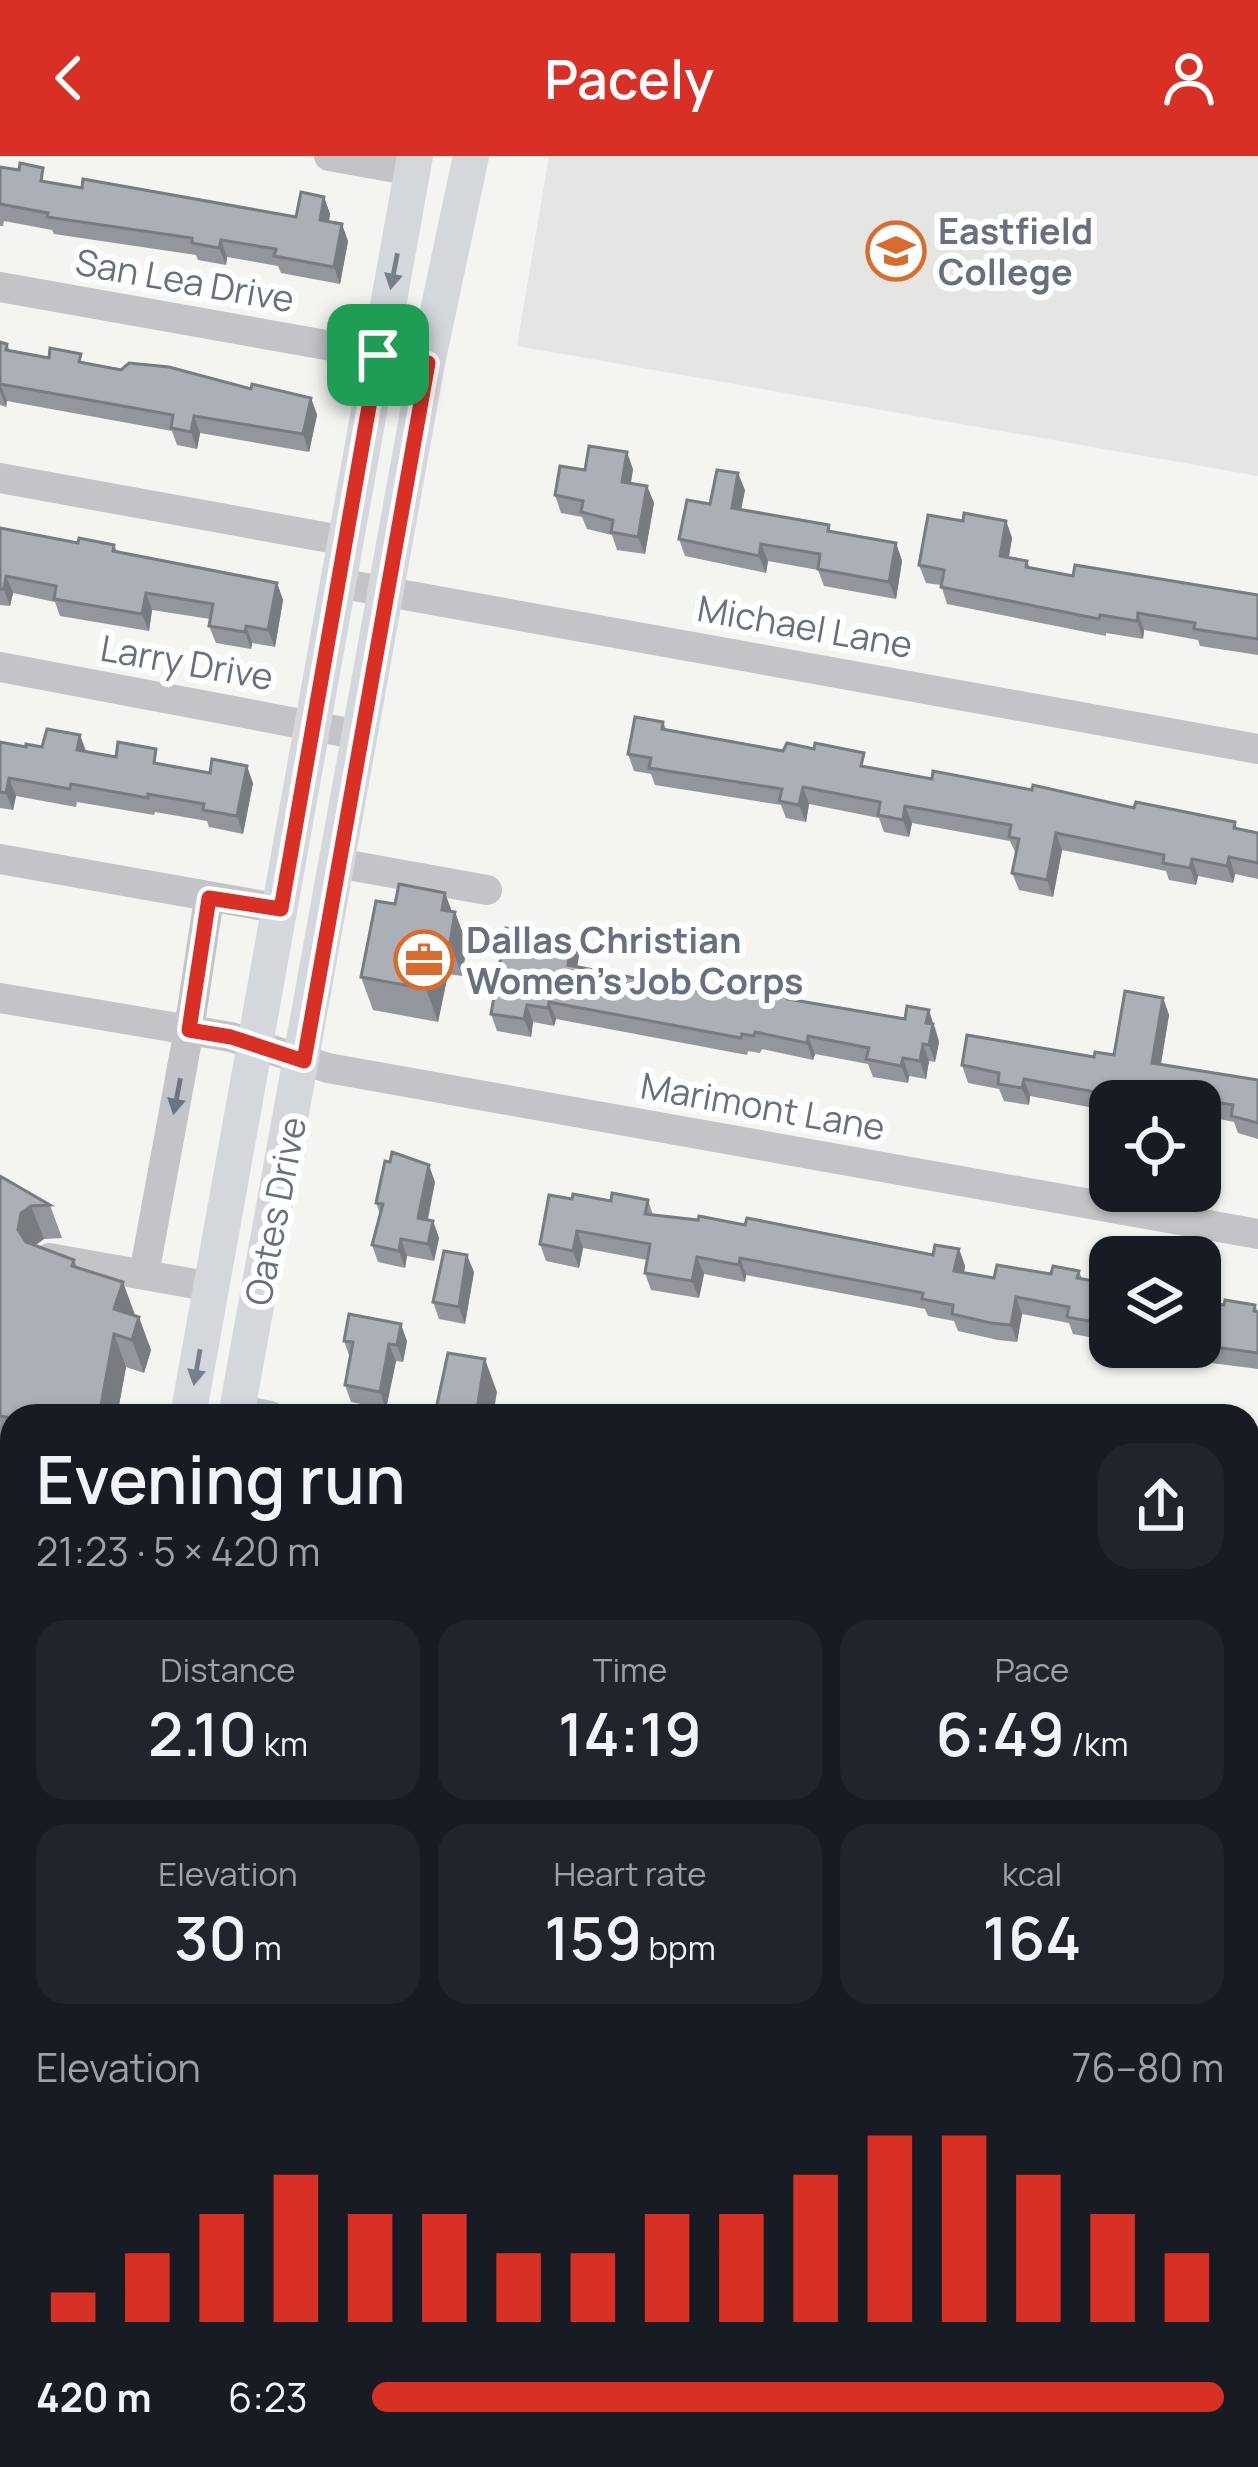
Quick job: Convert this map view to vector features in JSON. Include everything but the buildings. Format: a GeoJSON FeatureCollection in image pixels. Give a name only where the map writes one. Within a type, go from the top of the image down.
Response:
{"type":"FeatureCollection","features":[{"type":"Feature","properties":{"kind":"main road","name":"Oates Drive"},"geometry":{"type":"LineString","coordinates":[[250,1404],[337,863],[428,363],[471,156]]}},
{"type":"Feature","properties":{"kind":"main road","name":"Oates Drive"},"geometry":{"type":"LineString","coordinates":[[190,1404],[414,164]]}},
{"type":"Feature","properties":{"kind":"street"},"geometry":{"type":"LineString","coordinates":[[328,156],[414,164]]}},
{"type":"Feature","properties":{"kind":"street","name":"San Lea Drive"},"geometry":{"type":"LineString","coordinates":[[0,287],[428,363]]}},
{"type":"Feature","properties":{"kind":"street"},"geometry":{"type":"LineString","coordinates":[[0,478],[346,541]]}},
{"type":"Feature","properties":{"kind":"street","name":"Michael Lane"},"geometry":{"type":"LineString","coordinates":[[338,583],[1258,749]]}},
{"type":"Feature","properties":{"kind":"street","name":"Larry Drive"},"geometry":{"type":"LineString","coordinates":[[0,667],[360,735]]}},
{"type":"Feature","properties":{"kind":"street"},"geometry":{"type":"LineString","coordinates":[[0,859],[281,909]]}},
{"type":"Feature","properties":{"kind":"street"},"geometry":{"type":"LineString","coordinates":[[337,863],[487,890]]}},
{"type":"Feature","properties":{"kind":"street"},"geometry":{"type":"LineString","coordinates":[[144,1274],[209,898]]}},
{"type":"Feature","properties":{"kind":"street","name":"Marimont Lane"},"geometry":{"type":"LineString","coordinates":[[0,998],[189,1030],[304,1061],[1258,1234]]}},
{"type":"Feature","properties":{"kind":"street"},"geometry":{"type":"LineString","coordinates":[[49,1258],[212,1286]]}},
{"type":"Feature","properties":{"kind":"shaded area","name":"Eastfield College"},"geometry":{"type":"Polygon","coordinates":[[[549,156],[1258,156],[1258,476],[517,346],[549,156]]]}},
{"type":"Feature","properties":{"kind":"place","name":"Eastfield College"},"geometry":{"type":"Point","coordinates":[896,251]}},
{"type":"Feature","properties":{"kind":"place","name":"Dallas Christian Women's Job Corps"},"geometry":{"type":"Point","coordinates":[424,960]}},
{"type":"Feature","properties":{"kind":"route"},"geometry":{"type":"LineString","coordinates":[[378,355],[428,363],[304,1061],[231,1037],[189,1030],[209,898],[281,909],[378,355]]}}]}
